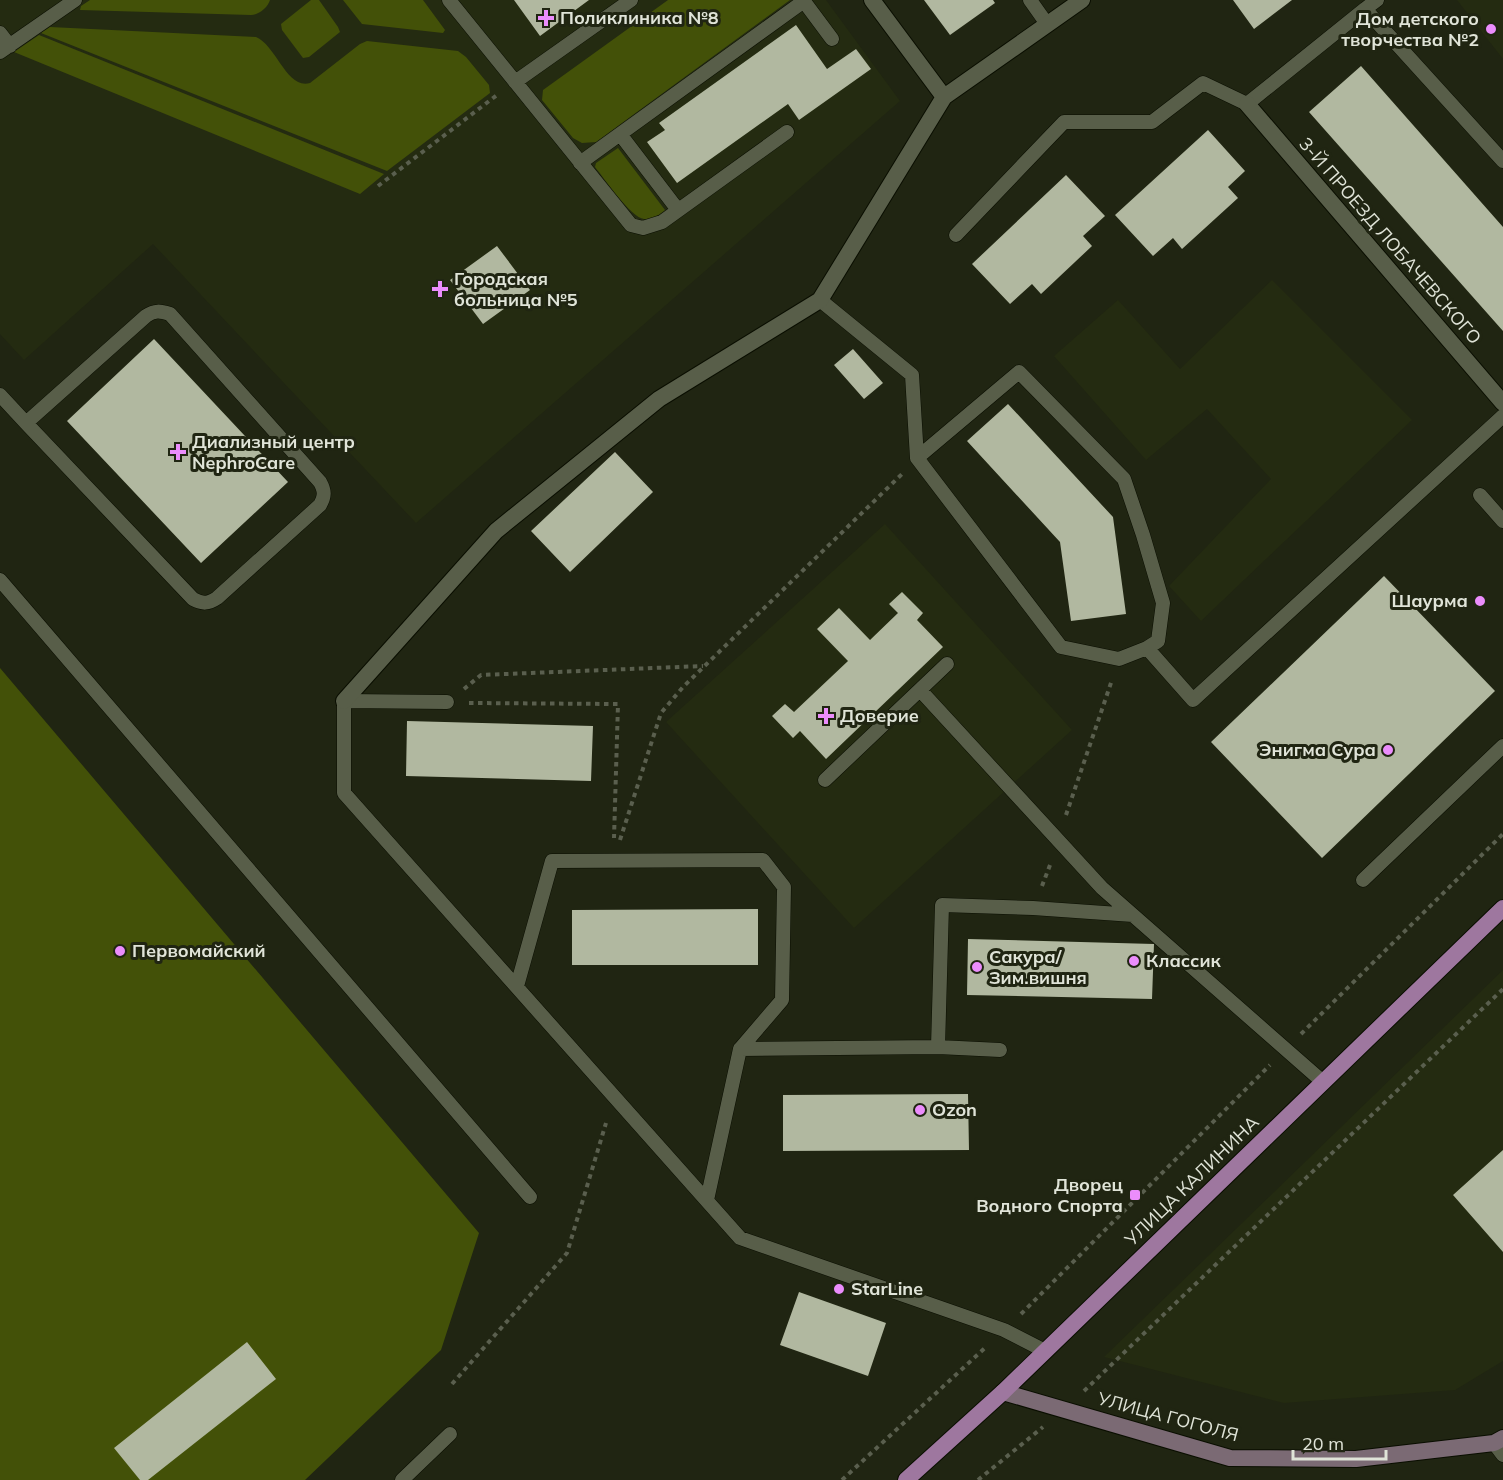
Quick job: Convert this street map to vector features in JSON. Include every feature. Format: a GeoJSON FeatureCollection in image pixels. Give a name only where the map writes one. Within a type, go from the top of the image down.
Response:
{"type":"FeatureCollection","features":[{"type":"Feature","properties":{"kind":"main road","name":"УЛИЦА КАЛИНИНА"},"geometry":{"type":"LineString","coordinates":[[906,1480],[1003,1392],[1503,908]]}},
{"type":"Feature","properties":{"kind":"main road","name":"УЛИЦА ГОГОЛЯ"},"geometry":{"type":"LineString","coordinates":[[1003,1392],[1230,1458],[1356,1459],[1500,1445]]}},
{"type":"Feature","properties":{"kind":"street"},"geometry":{"type":"LineString","coordinates":[[872,0],[944,97]]}},
{"type":"Feature","properties":{"kind":"street"},"geometry":{"type":"LineString","coordinates":[[344,701],[496,531],[659,399],[820,300],[944,97],[1082,0]]}},
{"type":"Feature","properties":{"kind":"street","name":"3-Й ПРОЕЗД ЛОБАЧЕВСКОГО"},"geometry":{"type":"LineString","coordinates":[[1247,104],[1503,403]]}},
{"type":"Feature","properties":{"kind":"lane"},"geometry":{"type":"LineString","coordinates":[[0,33],[5,49],[75,0]]}},
{"type":"Feature","properties":{"kind":"lane"},"geometry":{"type":"LineString","coordinates":[[449,0],[631,225],[643,228],[662,222],[787,132]]}},
{"type":"Feature","properties":{"kind":"lane"},"geometry":{"type":"LineString","coordinates":[[515,82],[631,0]]}},
{"type":"Feature","properties":{"kind":"lane"},"geometry":{"type":"LineString","coordinates":[[580,163],[804,0],[832,39]]}},
{"type":"Feature","properties":{"kind":"lane"},"geometry":{"type":"LineString","coordinates":[[1030,0],[1047,24]]}},
{"type":"Feature","properties":{"kind":"lane"},"geometry":{"type":"LineString","coordinates":[[956,235],[1065,122],[1152,122],[1203,83],[1247,104],[1377,0]]}},
{"type":"Feature","properties":{"kind":"lane"},"geometry":{"type":"LineString","coordinates":[[1365,9],[1503,161]]}},
{"type":"Feature","properties":{"kind":"lane"},"geometry":{"type":"LineString","coordinates":[[620,134],[678,210]]}},
{"type":"Feature","properties":{"kind":"lane"},"geometry":{"type":"LineString","coordinates":[[820,300],[912,375],[917,458],[1061,647],[1119,659],[1158,641],[1163,603],[1124,479],[1019,372],[917,458]]}},
{"type":"Feature","properties":{"kind":"lane"},"geometry":{"type":"LineString","coordinates":[[0,395],[26,423],[194,599],[201,604],[210,603],[217,598],[320,505],[324,498],[324,490],[320,482],[170,314],[163,312],[154,311],[146,316],[26,423]]}},
{"type":"Feature","properties":{"kind":"lane"},"geometry":{"type":"LineString","coordinates":[[1146,648],[1193,700],[1503,416]]}},
{"type":"Feature","properties":{"kind":"lane"},"geometry":{"type":"LineString","coordinates":[[1480,495],[1503,521]]}},
{"type":"Feature","properties":{"kind":"lane"},"geometry":{"type":"LineString","coordinates":[[0,580],[530,1197]]}},
{"type":"Feature","properties":{"kind":"lane"},"geometry":{"type":"LineString","coordinates":[[825,780],[947,664]]}},
{"type":"Feature","properties":{"kind":"lane"},"geometry":{"type":"LineString","coordinates":[[920,690],[1102,888],[1323,1082]]}},
{"type":"Feature","properties":{"kind":"lane"},"geometry":{"type":"LineString","coordinates":[[447,702],[344,701],[344,793],[740,1238],[1004,1330],[1045,1351]]}},
{"type":"Feature","properties":{"kind":"lane"},"geometry":{"type":"LineString","coordinates":[[1363,880],[1503,746]]}},
{"type":"Feature","properties":{"kind":"lane"},"geometry":{"type":"LineString","coordinates":[[517,986],[552,861],[763,860],[784,887],[782,1000],[740,1049],[707,1200]]}},
{"type":"Feature","properties":{"kind":"lane"},"geometry":{"type":"LineString","coordinates":[[938,1047],[942,905],[1133,915]]}},
{"type":"Feature","properties":{"kind":"lane"},"geometry":{"type":"LineString","coordinates":[[740,1049],[938,1047],[1000,1050]]}},
{"type":"Feature","properties":{"kind":"lane"},"geometry":{"type":"LineString","coordinates":[[402,1480],[450,1434]]}},
{"type":"Feature","properties":{"kind":"path"},"geometry":{"type":"LineString","coordinates":[[378,186],[515,82]]}},
{"type":"Feature","properties":{"kind":"path"},"geometry":{"type":"LineString","coordinates":[[614,860],[662,713],[703,666],[917,458]]}},
{"type":"Feature","properties":{"kind":"path"},"geometry":{"type":"LineString","coordinates":[[1033,908],[1119,659]]}},
{"type":"Feature","properties":{"kind":"path"},"geometry":{"type":"LineString","coordinates":[[447,702],[481,675],[703,666]]}},
{"type":"Feature","properties":{"kind":"path"},"geometry":{"type":"LineString","coordinates":[[447,702],[618,704],[614,860]]}},
{"type":"Feature","properties":{"kind":"path"},"geometry":{"type":"LineString","coordinates":[[842,1480],[1004,1330],[1503,834]]}},
{"type":"Feature","properties":{"kind":"path"},"geometry":{"type":"LineString","coordinates":[[978,1480],[1065,1409],[1503,989]]}},
{"type":"Feature","properties":{"kind":"path"},"geometry":{"type":"LineString","coordinates":[[452,1384],[567,1253],[614,1096]]}},
{"type":"Feature","properties":{"kind":"shaded area","name":"Городская больница №5"},"geometry":{"type":"Polygon","coordinates":[[[0,0],[826,0],[900,101],[416,523],[153,244],[24,360],[0,334],[0,0]]]}},
{"type":"Feature","properties":{"kind":"shaded area","name":"Дом детского творчества №2"},"geometry":{"type":"Polygon","coordinates":[[[1457,0],[1503,0],[1503,59],[1457,0]]]}},
{"type":"Feature","properties":{"kind":"shaded area"},"geometry":{"type":"Polygon","coordinates":[[[1272,280],[1412,420],[1201,621],[1169,586],[1271,479],[1207,409],[1146,460],[1054,356],[1118,300],[1180,369],[1272,280]]]}},
{"type":"Feature","properties":{"kind":"shaded area"},"geometry":{"type":"Polygon","coordinates":[[[885,524],[1072,730],[854,928],[666,722],[885,524]]]}},
{"type":"Feature","properties":{"kind":"shaded area"},"geometry":{"type":"Polygon","coordinates":[[[1503,970],[1503,1361],[1455,1390],[1284,1403],[1104,1357],[1503,970]]]}},
{"type":"Feature","properties":{"kind":"green space"},"geometry":{"type":"Polygon","coordinates":[[[90,0],[270,0],[263,10],[251,15],[80,10],[81,6],[90,0]]]}},
{"type":"Feature","properties":{"kind":"green space"},"geometry":{"type":"Polygon","coordinates":[[[311,0],[319,0],[340,32],[309,57],[303,58],[282,30],[281,24],[311,0]]]}},
{"type":"Feature","properties":{"kind":"green space"},"geometry":{"type":"Polygon","coordinates":[[[343,0],[423,0],[445,30],[443,33],[362,24],[343,0]]]}},
{"type":"Feature","properties":{"kind":"green space"},"geometry":{"type":"Polygon","coordinates":[[[668,0],[790,0],[596,142],[582,143],[573,138],[542,100],[543,90],[668,0]]]}},
{"type":"Feature","properties":{"kind":"green space"},"geometry":{"type":"Polygon","coordinates":[[[50,27],[256,37],[270,49],[288,74],[302,83],[310,83],[367,41],[458,51],[466,57],[489,85],[490,93],[387,171],[41,33],[50,27]]]}},
{"type":"Feature","properties":{"kind":"green space"},"geometry":{"type":"Polygon","coordinates":[[[39,35],[384,174],[360,194],[14,52],[39,35]]]}},
{"type":"Feature","properties":{"kind":"green space"},"geometry":{"type":"Polygon","coordinates":[[[618,148],[665,210],[653,218],[644,219],[632,212],[595,167],[596,163],[618,148]]]}},
{"type":"Feature","properties":{"kind":"green space","name":"Первомайский"},"geometry":{"type":"Polygon","coordinates":[[[0,668],[479,1233],[441,1350],[305,1480],[0,1480],[0,668]]]}},
{"type":"Feature","properties":{"kind":"building","name":"Поликлиника №8"},"geometry":{"type":"Polygon","coordinates":[[[514,0],[589,0],[540,36],[514,0]]]}},
{"type":"Feature","properties":{"kind":"building"},"geometry":{"type":"Polygon","coordinates":[[[924,0],[993,0],[995,3],[950,35],[924,0]]]}},
{"type":"Feature","properties":{"kind":"building"},"geometry":{"type":"Polygon","coordinates":[[[1233,0],[1292,0],[1254,29],[1233,0]]]}},
{"type":"Feature","properties":{"kind":"building"},"geometry":{"type":"Polygon","coordinates":[[[796,25],[827,69],[856,49],[871,69],[799,120],[788,104],[677,183],[647,142],[665,130],[659,123],[796,25]]]}},
{"type":"Feature","properties":{"kind":"building"},"geometry":{"type":"Polygon","coordinates":[[[1361,66],[1503,227],[1503,331],[1309,112],[1361,66]]]}},
{"type":"Feature","properties":{"kind":"building"},"geometry":{"type":"Polygon","coordinates":[[[1208,130],[1245,171],[1228,187],[1238,198],[1182,249],[1173,238],[1153,256],[1115,215],[1208,130]]]}},
{"type":"Feature","properties":{"kind":"building"},"geometry":{"type":"Polygon","coordinates":[[[1066,175],[1105,216],[1083,236],[1092,246],[1041,294],[1032,284],[1010,304],[972,264],[1066,175]]]}},
{"type":"Feature","properties":{"kind":"building"},"geometry":{"type":"Polygon","coordinates":[[[497,246],[530,290],[483,324],[450,280],[497,246]]]}},
{"type":"Feature","properties":{"kind":"building","name":"Диализный центр NephroCare"},"geometry":{"type":"Polygon","coordinates":[[[154,339],[288,482],[201,563],[67,421],[154,339]]]}},
{"type":"Feature","properties":{"kind":"building"},"geometry":{"type":"Polygon","coordinates":[[[853,349],[883,383],[864,399],[834,365],[853,349]]]}},
{"type":"Feature","properties":{"kind":"building"},"geometry":{"type":"Polygon","coordinates":[[[1008,404],[1113,517],[1126,614],[1071,621],[1060,542],[967,441],[1008,404]]]}},
{"type":"Feature","properties":{"kind":"building"},"geometry":{"type":"Polygon","coordinates":[[[615,452],[653,492],[570,572],[531,531],[615,452]]]}},
{"type":"Feature","properties":{"kind":"building"},"geometry":{"type":"Polygon","coordinates":[[[1384,576],[1495,691],[1322,858],[1211,742],[1384,576]]]}},
{"type":"Feature","properties":{"kind":"building"},"geometry":{"type":"Polygon","coordinates":[[[902,592],[923,613],[917,620],[943,647],[826,759],[800,731],[793,738],[772,716],[785,704],[794,712],[848,661],[817,629],[839,608],[870,640],[898,613],[889,604],[902,592]]]}},
{"type":"Feature","properties":{"kind":"building"},"geometry":{"type":"Polygon","coordinates":[[[407,721],[593,726],[591,781],[406,776],[407,721]]]}},
{"type":"Feature","properties":{"kind":"building"},"geometry":{"type":"Polygon","coordinates":[[[758,909],[758,965],[572,965],[572,910],[758,909]]]}},
{"type":"Feature","properties":{"kind":"building"},"geometry":{"type":"Polygon","coordinates":[[[968,939],[1154,944],[1152,999],[967,995],[968,939]]]}},
{"type":"Feature","properties":{"kind":"building"},"geometry":{"type":"Polygon","coordinates":[[[968,1094],[969,1150],[783,1151],[783,1095],[968,1094]]]}},
{"type":"Feature","properties":{"kind":"building"},"geometry":{"type":"Polygon","coordinates":[[[1503,1150],[1503,1252],[1453,1195],[1503,1150]]]}},
{"type":"Feature","properties":{"kind":"building"},"geometry":{"type":"Polygon","coordinates":[[[799,1292],[886,1323],[868,1376],[780,1345],[799,1292]]]}},
{"type":"Feature","properties":{"kind":"building"},"geometry":{"type":"Polygon","coordinates":[[[247,1342],[276,1379],[148,1480],[140,1480],[114,1448],[247,1342]]]}},
{"type":"Feature","properties":{"kind":"place","name":"Поликлиника №8"},"geometry":{"type":"Point","coordinates":[546,18]}},
{"type":"Feature","properties":{"kind":"place","name":"Дом детского творчества №2"},"geometry":{"type":"Point","coordinates":[1491,29]}},
{"type":"Feature","properties":{"kind":"place","name":"Городская больница №5"},"geometry":{"type":"Point","coordinates":[440,289]}},
{"type":"Feature","properties":{"kind":"place","name":"Диализный центр NephroCare"},"geometry":{"type":"Point","coordinates":[178,452]}},
{"type":"Feature","properties":{"kind":"place","name":"Шаурма"},"geometry":{"type":"Point","coordinates":[1480,601]}},
{"type":"Feature","properties":{"kind":"place","name":"Доверие"},"geometry":{"type":"Point","coordinates":[826,716]}},
{"type":"Feature","properties":{"kind":"place","name":"Энигма Сура"},"geometry":{"type":"Point","coordinates":[1388,750]}},
{"type":"Feature","properties":{"kind":"place","name":"Первомайский"},"geometry":{"type":"Point","coordinates":[120,951]}},
{"type":"Feature","properties":{"kind":"place","name":"Классик"},"geometry":{"type":"Point","coordinates":[1134,961]}},
{"type":"Feature","properties":{"kind":"place","name":"Сакура/ Зим.вишня"},"geometry":{"type":"Point","coordinates":[977,967]}},
{"type":"Feature","properties":{"kind":"place","name":"Ozon"},"geometry":{"type":"Point","coordinates":[920,1110]}},
{"type":"Feature","properties":{"kind":"place","name":"Дворец Водного Спорта"},"geometry":{"type":"Point","coordinates":[1135,1195]}},
{"type":"Feature","properties":{"kind":"place","name":"StarLine"},"geometry":{"type":"Point","coordinates":[839,1289]}}]}
